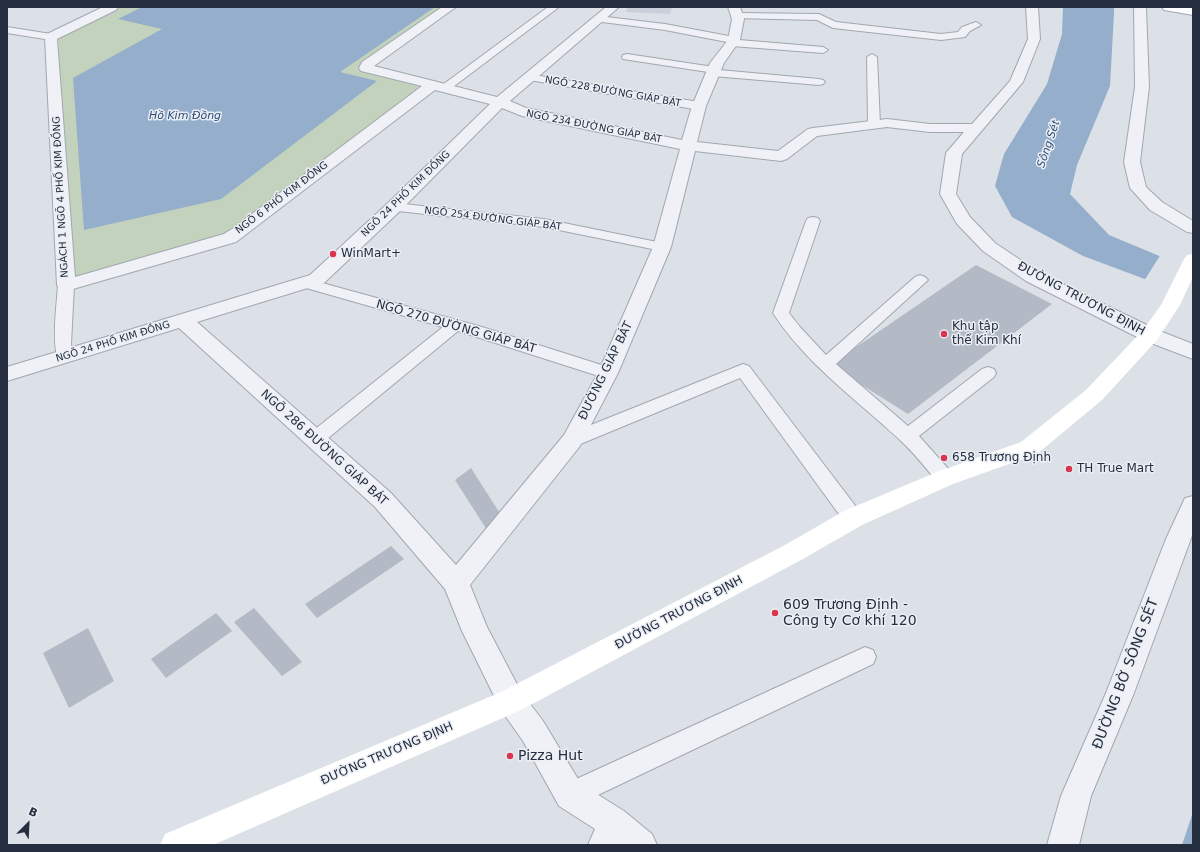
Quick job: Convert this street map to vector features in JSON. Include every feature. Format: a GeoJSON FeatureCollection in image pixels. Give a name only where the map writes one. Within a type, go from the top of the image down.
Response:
{"type":"FeatureCollection","features":[{"type":"Feature","properties":{"kind":"main road"},"geometry":{"type":"LineString","coordinates":[[1168,7],[1193,11]]}},
{"type":"Feature","properties":{"kind":"main road","name":"ĐƯỜNG TRƯƠNG ĐỊNH"},"geometry":{"type":"LineString","coordinates":[[188,843],[511,701],[794,552],[853,518],[945,478],[1029,448],[1094,394],[1150,335],[1170,305],[1193,259]]}},
{"type":"Feature","properties":{"kind":"street"},"geometry":{"type":"LineString","coordinates":[[51,37],[112,7]]}},
{"type":"Feature","properties":{"kind":"street"},"geometry":{"type":"LineString","coordinates":[[450,7],[368,65],[366,68],[500,102]]}},
{"type":"Feature","properties":{"kind":"street","name":"NGÕ 24 PHỐ KIM ĐỒNG"},"geometry":{"type":"LineString","coordinates":[[7,374],[318,279],[394,207],[500,102],[613,7]]}},
{"type":"Feature","properties":{"kind":"street","name":"ĐƯỜNG TRƯƠNG ĐỊNH"},"geometry":{"type":"LineString","coordinates":[[1032,7],[1034,38],[1016,82],[954,153],[948,194],[963,220],[989,247],[1033,276],[1150,335]]}},
{"type":"Feature","properties":{"kind":"street"},"geometry":{"type":"LineString","coordinates":[[1140,7],[1142,87],[1132,162],[1138,188],[1156,206],[1193,228]]}},
{"type":"Feature","properties":{"kind":"street","name":"ĐƯỜNG GIÁP BÁT"},"geometry":{"type":"LineString","coordinates":[[456,583],[572,440],[608,373],[662,247],[699,106],[717,63],[733,41],[736,12]]}},
{"type":"Feature","properties":{"kind":"street","name":"NGÁCH 1 NGÕ 4 PHỐ KIM ĐỒNG"},"geometry":{"type":"LineString","coordinates":[[51,37],[66,285]]}},
{"type":"Feature","properties":{"kind":"street","name":"NGÕ 6 PHỐ KIM ĐỒNG"},"geometry":{"type":"LineString","coordinates":[[66,285],[230,238],[438,86]]}},
{"type":"Feature","properties":{"kind":"street","name":"NGÕ 234 ĐƯỜNG GIÁP BÁT"},"geometry":{"type":"LineString","coordinates":[[500,102],[522,112],[689,146],[781,156],[813,132],[887,123],[930,128],[976,128]]}},
{"type":"Feature","properties":{"kind":"street","name":"NGÕ 286 ĐƯỜNG GIÁP BÁT"},"geometry":{"type":"LineString","coordinates":[[183,321],[383,500],[456,583]]}},
{"type":"Feature","properties":{"kind":"street"},"geometry":{"type":"LineString","coordinates":[[1150,335],[1193,352]]}},
{"type":"Feature","properties":{"kind":"street","name":"ĐƯỜNG BỜ SÔNG SÉT"},"geometry":{"type":"LineString","coordinates":[[1062,845],[1076,796],[1120,693],[1178,539],[1193,505]]}},
{"type":"Feature","properties":{"kind":"street"},"geometry":{"type":"LineString","coordinates":[[456,583],[475,631],[511,701],[533,732],[570,795],[609,833],[641,845]]}},
{"type":"Feature","properties":{"kind":"lane"},"geometry":{"type":"LineString","coordinates":[[438,86],[554,7]]}},
{"type":"Feature","properties":{"kind":"lane"},"geometry":{"type":"LineString","coordinates":[[736,12],[836,17]]}},
{"type":"Feature","properties":{"kind":"lane"},"geometry":{"type":"LineString","coordinates":[[819,17],[833,25],[941,37],[961,35],[966,30],[976,26]]}},
{"type":"Feature","properties":{"kind":"lane"},"geometry":{"type":"LineString","coordinates":[[598,19],[665,27],[733,41],[823,50]]}},
{"type":"Feature","properties":{"kind":"lane"},"geometry":{"type":"LineString","coordinates":[[7,30],[51,37]]}},
{"type":"Feature","properties":{"kind":"lane"},"geometry":{"type":"LineString","coordinates":[[627,57],[714,72],[820,82]]}},
{"type":"Feature","properties":{"kind":"lane"},"geometry":{"type":"LineString","coordinates":[[872,57],[874,124]]}},
{"type":"Feature","properties":{"kind":"lane","name":"NGÕ 228 ĐƯỜNG GIÁP BÁT"},"geometry":{"type":"LineString","coordinates":[[528,77],[699,106]]}},
{"type":"Feature","properties":{"kind":"lane","name":"NGÕ 254 ĐƯỜNG GIÁP BÁT"},"geometry":{"type":"LineString","coordinates":[[394,207],[544,223],[662,247]]}},
{"type":"Feature","properties":{"kind":"lane"},"geometry":{"type":"LineString","coordinates":[[813,221],[781,313],[791,328],[826,364],[906,436],[945,478]]}},
{"type":"Feature","properties":{"kind":"lane"},"geometry":{"type":"LineString","coordinates":[[826,364],[920,280]]}},
{"type":"Feature","properties":{"kind":"lane","name":"NGÕ 270 ĐƯỜNG GIÁP BÁT"},"geometry":{"type":"LineString","coordinates":[[304,283],[455,325],[608,373]]}},
{"type":"Feature","properties":{"kind":"lane","name":"NGÁCH 1 NGÕ 4 PHỐ KIM ĐỒNG"},"geometry":{"type":"LineString","coordinates":[[65,356],[63,344],[66,285]]}},
{"type":"Feature","properties":{"kind":"lane"},"geometry":{"type":"LineString","coordinates":[[315,439],[455,325]]}},
{"type":"Feature","properties":{"kind":"lane"},"geometry":{"type":"LineString","coordinates":[[572,440],[743,370],[853,518]]}},
{"type":"Feature","properties":{"kind":"lane"},"geometry":{"type":"LineString","coordinates":[[906,436],[988,373]]}},
{"type":"Feature","properties":{"kind":"lane"},"geometry":{"type":"LineString","coordinates":[[570,795],[865,657]]}},
{"type":"Feature","properties":{"kind":"shaded area"},"geometry":{"type":"Polygon","coordinates":[[[628,7],[672,7],[670,14],[626,12],[628,7]]]}},
{"type":"Feature","properties":{"kind":"green space","name":"Hồ Kim Đồng"},"geometry":{"type":"Polygon","coordinates":[[[120,7],[445,7],[361,66],[423,86],[231,232],[72,279],[58,37],[120,7]]]}},
{"type":"Feature","properties":{"kind":"water","name":"Hồ Kim Đồng"},"geometry":{"type":"Polygon","coordinates":[[[142,7],[435,7],[340,72],[377,81],[221,199],[84,230],[73,78],[162,29],[118,19],[142,7]]]}},
{"type":"Feature","properties":{"kind":"water","name":"Sông Sét"},"geometry":{"type":"Polygon","coordinates":[[[1063,7],[1114,7],[1110,86],[1077,165],[1070,194],[1109,235],[1193,270],[1193,297],[1083,256],[1012,217],[995,186],[1004,154],[1047,84],[1062,34],[1063,7]]]}},
{"type":"Feature","properties":{"kind":"water"},"geometry":{"type":"Polygon","coordinates":[[[1193,812],[1193,845],[1182,845],[1193,812]]]}},
{"type":"Feature","properties":{"kind":"pier"},"geometry":{"type":"Polygon","coordinates":[[[1161,254],[1193,268],[1193,299],[1144,281],[1161,254]]]}},
{"type":"Feature","properties":{"kind":"building","name":"Khu tập thể Kim Khí"},"geometry":{"type":"Polygon","coordinates":[[[976,265],[1052,304],[908,414],[830,365],[976,265]]]}},
{"type":"Feature","properties":{"kind":"building"},"geometry":{"type":"Polygon","coordinates":[[[471,468],[501,515],[487,530],[455,480],[471,468]]]}},
{"type":"Feature","properties":{"kind":"building"},"geometry":{"type":"Polygon","coordinates":[[[391,546],[404,559],[317,618],[305,604],[391,546]]]}},
{"type":"Feature","properties":{"kind":"building"},"geometry":{"type":"Polygon","coordinates":[[[254,608],[302,662],[282,676],[234,622],[254,608]]]}},
{"type":"Feature","properties":{"kind":"building"},"geometry":{"type":"Polygon","coordinates":[[[216,613],[232,631],[166,678],[151,659],[216,613]]]}},
{"type":"Feature","properties":{"kind":"building"},"geometry":{"type":"Polygon","coordinates":[[[88,628],[114,681],[69,708],[43,653],[88,628]]]}},
{"type":"Feature","properties":{"kind":"place","name":"WinMart+"},"geometry":{"type":"Point","coordinates":[333,254]}},
{"type":"Feature","properties":{"kind":"place","name":"Khu tập thể Kim Khí"},"geometry":{"type":"Point","coordinates":[944,334]}},
{"type":"Feature","properties":{"kind":"place","name":"658 Trương Định"},"geometry":{"type":"Point","coordinates":[944,458]}},
{"type":"Feature","properties":{"kind":"place","name":"TH True Mart"},"geometry":{"type":"Point","coordinates":[1069,469]}},
{"type":"Feature","properties":{"kind":"place","name":"609 Trương Định - Công ty Cơ khí 120"},"geometry":{"type":"Point","coordinates":[775,613]}},
{"type":"Feature","properties":{"kind":"place","name":"Pizza Hut"},"geometry":{"type":"Point","coordinates":[510,756]}}]}
